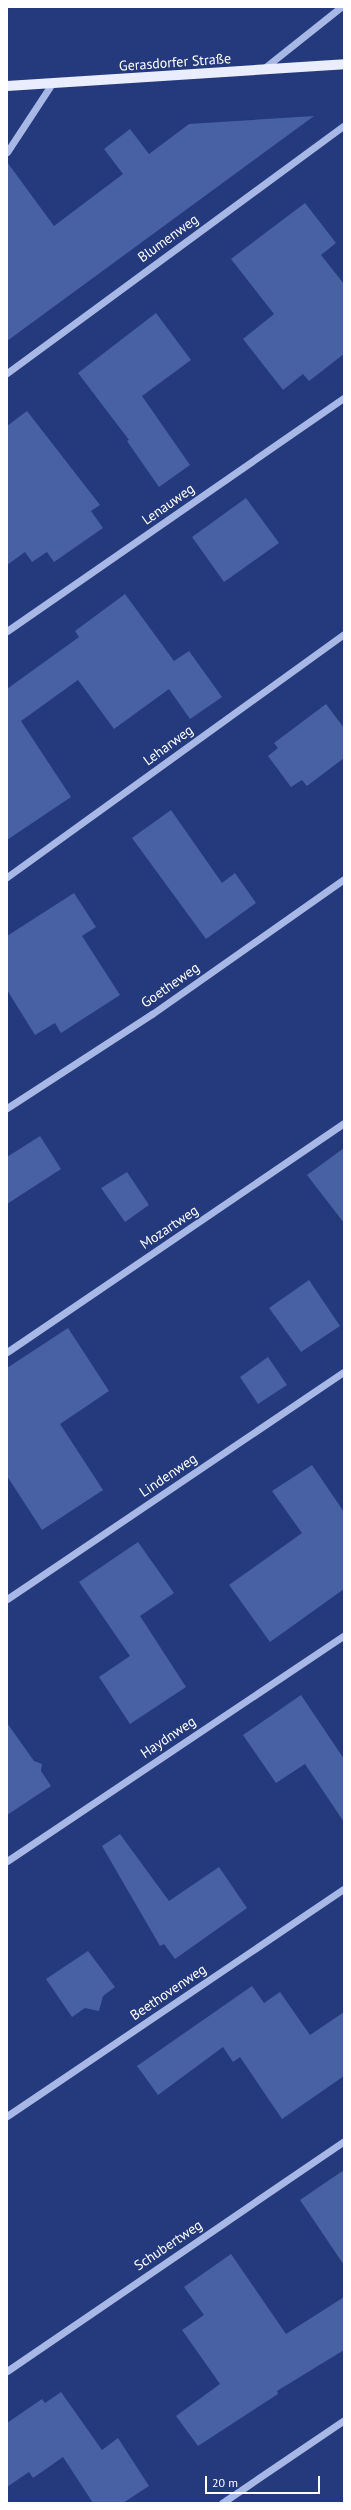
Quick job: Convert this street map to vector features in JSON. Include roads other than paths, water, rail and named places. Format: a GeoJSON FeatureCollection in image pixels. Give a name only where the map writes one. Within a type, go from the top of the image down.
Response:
{"type":"FeatureCollection","features":[{"type":"Feature","properties":{"kind":"main road","name":"Gerasdorfer Straße"},"geometry":{"type":"LineString","coordinates":[[7,86],[51,85],[344,64]]}},
{"type":"Feature","properties":{"kind":"street"},"geometry":{"type":"LineString","coordinates":[[261,70],[341,7]]}},
{"type":"Feature","properties":{"kind":"street"},"geometry":{"type":"LineString","coordinates":[[7,152],[51,85]]}},
{"type":"Feature","properties":{"kind":"street","name":"Blumenweg"},"geometry":{"type":"LineString","coordinates":[[7,373],[344,124]]}},
{"type":"Feature","properties":{"kind":"street","name":"Lenauweg"},"geometry":{"type":"LineString","coordinates":[[7,631],[344,398]]}},
{"type":"Feature","properties":{"kind":"street","name":"Leharweg"},"geometry":{"type":"LineString","coordinates":[[7,877],[344,634]]}},
{"type":"Feature","properties":{"kind":"street","name":"Goetheweg"},"geometry":{"type":"LineString","coordinates":[[7,1108],[152,1014],[344,879]]}},
{"type":"Feature","properties":{"kind":"street","name":"Mozartweg"},"geometry":{"type":"LineString","coordinates":[[7,1352],[344,1123]]}},
{"type":"Feature","properties":{"kind":"street","name":"Lindenweg"},"geometry":{"type":"LineString","coordinates":[[7,1599],[344,1372]]}},
{"type":"Feature","properties":{"kind":"street","name":"Haydnweg"},"geometry":{"type":"LineString","coordinates":[[7,1861],[344,1635]]}},
{"type":"Feature","properties":{"kind":"street","name":"Beethovenweg"},"geometry":{"type":"LineString","coordinates":[[7,2116],[344,1889]]}},
{"type":"Feature","properties":{"kind":"street","name":"Schubertweg"},"geometry":{"type":"LineString","coordinates":[[7,2371],[344,2141]]}},
{"type":"Feature","properties":{"kind":"street"},"geometry":{"type":"LineString","coordinates":[[222,2503],[344,2420]]}}]}
